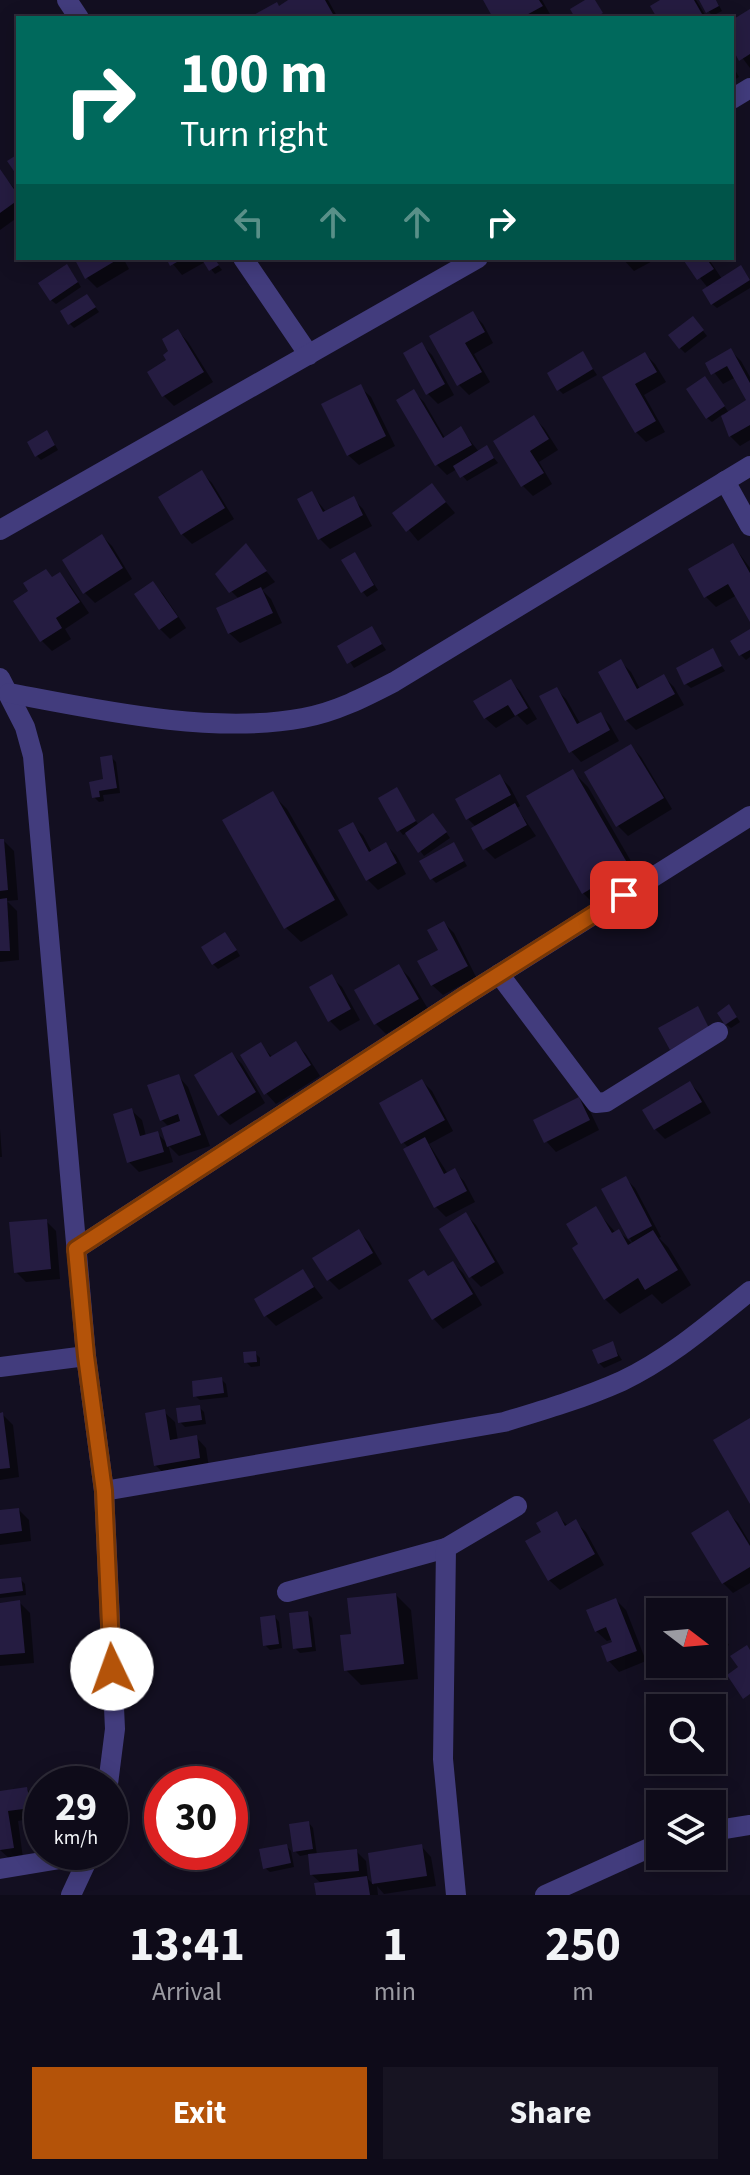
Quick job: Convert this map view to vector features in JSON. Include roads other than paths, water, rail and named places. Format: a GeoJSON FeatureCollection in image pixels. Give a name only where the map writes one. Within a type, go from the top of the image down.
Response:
{"type":"FeatureCollection","features":[{"type":"Feature","properties":{"kind":"street"},"geometry":{"type":"LineString","coordinates":[[244,260],[309,355]]}},
{"type":"Feature","properties":{"kind":"street"},"geometry":{"type":"LineString","coordinates":[[0,530],[475,260]]}},
{"type":"Feature","properties":{"kind":"street"},"geometry":{"type":"LineString","coordinates":[[5,686],[126,715],[226,723],[272,723],[306,718],[394,682],[750,466]]}},
{"type":"Feature","properties":{"kind":"street"},"geometry":{"type":"LineString","coordinates":[[725,481],[750,526]]}},
{"type":"Feature","properties":{"kind":"street"},"geometry":{"type":"LineString","coordinates":[[5,686],[25,727],[33,756],[86,1356],[104,1491],[115,1729],[110,1766]]}},
{"type":"Feature","properties":{"kind":"street"},"geometry":{"type":"LineString","coordinates":[[76,1249],[499,974],[750,816]]}},
{"type":"Feature","properties":{"kind":"street"},"geometry":{"type":"LineString","coordinates":[[499,974],[596,1103],[606,1102],[718,1032]]}},
{"type":"Feature","properties":{"kind":"street"},"geometry":{"type":"LineString","coordinates":[[104,1491],[517,1418],[566,1403],[624,1380],[671,1351],[750,1291]]}},
{"type":"Feature","properties":{"kind":"street"},"geometry":{"type":"LineString","coordinates":[[0,1367],[86,1356]]}},
{"type":"Feature","properties":{"kind":"street"},"geometry":{"type":"LineString","coordinates":[[287,1592],[446,1548],[517,1506]]}},
{"type":"Feature","properties":{"kind":"street"},"geometry":{"type":"LineString","coordinates":[[446,1548],[443,1759],[456,1895]]}},
{"type":"Feature","properties":{"kind":"street"},"geometry":{"type":"LineString","coordinates":[[726,1829],[750,1825]]}},
{"type":"Feature","properties":{"kind":"street"},"geometry":{"type":"LineString","coordinates":[[545,1895],[646,1849]]}},
{"type":"Feature","properties":{"kind":"street"},"geometry":{"type":"LineString","coordinates":[[0,1869],[24,1865]]}},
{"type":"Feature","properties":{"kind":"street"},"geometry":{"type":"LineString","coordinates":[[71,1895],[82,1870]]}}]}
